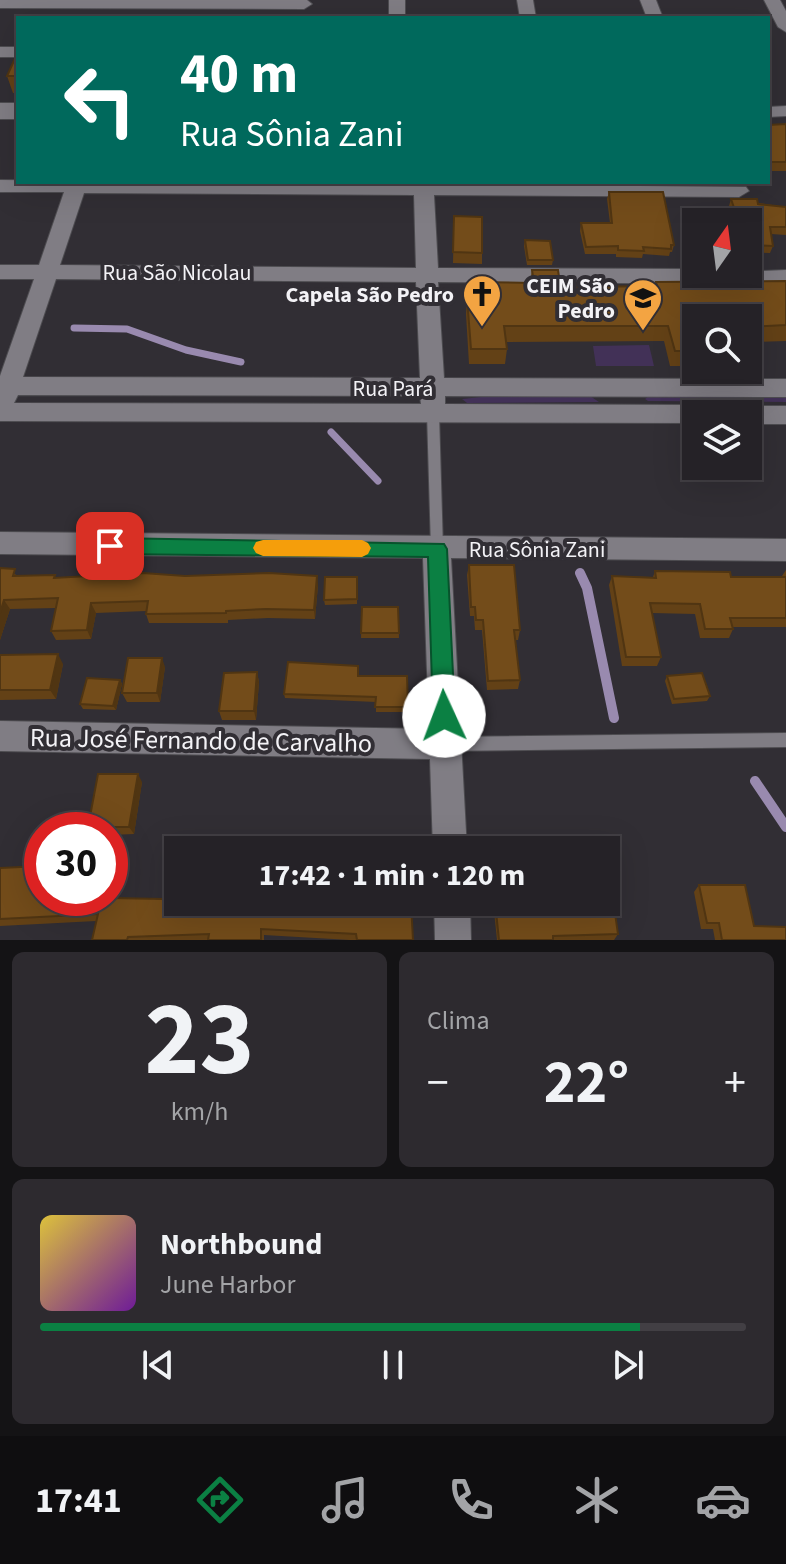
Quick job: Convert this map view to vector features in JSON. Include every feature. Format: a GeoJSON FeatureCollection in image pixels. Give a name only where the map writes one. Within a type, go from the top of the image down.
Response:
{"type":"FeatureCollection","features":[{"type":"Feature","properties":{"kind":"street"},"geometry":{"type":"LineString","coordinates":[[772,0],[786,27]]}},
{"type":"Feature","properties":{"kind":"street"},"geometry":{"type":"LineString","coordinates":[[0,3],[137,7],[304,4]]}},
{"type":"Feature","properties":{"kind":"street"},"geometry":{"type":"LineString","coordinates":[[0,411],[4,386],[78,184]]}},
{"type":"Feature","properties":{"kind":"street"},"geometry":{"type":"LineString","coordinates":[[0,186],[423,186],[739,191]]}},
{"type":"Feature","properties":{"kind":"street"},"geometry":{"type":"LineString","coordinates":[[423,186],[432,401]]}},
{"type":"Feature","properties":{"kind":"street","name":"Rua São Nicolau"},"geometry":{"type":"LineString","coordinates":[[0,272],[786,277]]}},
{"type":"Feature","properties":{"kind":"street","name":"Rua Pará"},"geometry":{"type":"LineString","coordinates":[[4,386],[432,401],[629,414],[682,414]]}},
{"type":"Feature","properties":{"kind":"street"},"geometry":{"type":"LineString","coordinates":[[622,388],[629,414]]}},
{"type":"Feature","properties":{"kind":"street","name":"Rua Pará"},"geometry":{"type":"LineString","coordinates":[[0,411],[432,401],[622,388],[786,388]]}},
{"type":"Feature","properties":{"kind":"street"},"geometry":{"type":"LineString","coordinates":[[762,415],[786,415]]}},
{"type":"Feature","properties":{"kind":"street","name":"Rua Sônia Zani"},"geometry":{"type":"LineString","coordinates":[[0,543],[786,550]]}},
{"type":"Feature","properties":{"kind":"street"},"geometry":{"type":"LineString","coordinates":[[437,549],[449,836]]}},
{"type":"Feature","properties":{"kind":"street","name":"Rua José Fernando de Carvalho"},"geometry":{"type":"LineString","coordinates":[[0,736],[445,744]]}},
{"type":"Feature","properties":{"kind":"street"},"geometry":{"type":"LineString","coordinates":[[452,916],[453,940]]}},
{"type":"Feature","properties":{"kind":"lane"},"geometry":{"type":"LineString","coordinates":[[432,401],[437,549]]}},
{"type":"Feature","properties":{"kind":"lane","name":"Rua José Fernando de Carvalho"},"geometry":{"type":"LineString","coordinates":[[445,744],[786,740]]}},
{"type":"Feature","properties":{"kind":"shaded area"},"geometry":{"type":"Polygon","coordinates":[[[649,345],[654,366],[596,366],[593,346],[649,345]]]}},
{"type":"Feature","properties":{"kind":"shaded area"},"geometry":{"type":"Polygon","coordinates":[[[590,396],[599,402],[467,403],[462,399],[590,396]]]}},
{"type":"Feature","properties":{"kind":"shaded area"},"geometry":{"type":"Polygon","coordinates":[[[649,396],[786,396],[786,402],[648,401],[645,399],[649,396]]]}},
{"type":"Feature","properties":{"kind":"building"},"geometry":{"type":"Polygon","coordinates":[[[16,56],[16,76],[7,76],[16,56]]]}},
{"type":"Feature","properties":{"kind":"building"},"geometry":{"type":"Polygon","coordinates":[[[786,124],[786,162],[770,162],[770,125],[786,124]]]}},
{"type":"Feature","properties":{"kind":"building"},"geometry":{"type":"Polygon","coordinates":[[[609,192],[663,192],[674,245],[671,249],[643,247],[644,251],[618,250],[618,246],[586,247],[581,223],[612,223],[609,192]]]}},
{"type":"Feature","properties":{"kind":"building"},"geometry":{"type":"Polygon","coordinates":[[[731,199],[757,199],[758,204],[786,207],[786,227],[770,227],[773,246],[762,246],[762,208],[734,208],[731,199]]]}},
{"type":"Feature","properties":{"kind":"building"},"geometry":{"type":"Polygon","coordinates":[[[454,216],[482,217],[482,253],[453,252],[454,216]]]}},
{"type":"Feature","properties":{"kind":"building"},"geometry":{"type":"Polygon","coordinates":[[[525,240],[550,241],[553,260],[528,260],[525,240]]]}},
{"type":"Feature","properties":{"kind":"building"},"geometry":{"type":"Polygon","coordinates":[[[532,270],[558,270],[560,284],[577,283],[578,287],[657,286],[656,282],[682,282],[682,288],[762,288],[762,281],[786,281],[786,325],[762,326],[762,304],[682,304],[682,351],[675,351],[668,326],[504,326],[507,349],[471,349],[467,298],[473,298],[472,282],[534,283],[532,270]]]}},
{"type":"Feature","properties":{"kind":"building"},"geometry":{"type":"Polygon","coordinates":[[[469,565],[514,565],[520,630],[514,630],[520,680],[488,681],[483,620],[476,620],[475,607],[471,607],[469,565]]]}},
{"type":"Feature","properties":{"kind":"building"},"geometry":{"type":"Polygon","coordinates":[[[0,568],[15,569],[13,576],[55,575],[54,578],[143,573],[317,576],[314,610],[146,614],[148,601],[91,603],[87,630],[51,631],[58,598],[4,600],[0,613],[0,568]]]}},
{"type":"Feature","properties":{"kind":"building"},"geometry":{"type":"Polygon","coordinates":[[[655,571],[730,572],[731,577],[786,577],[786,618],[730,618],[733,629],[705,629],[700,604],[650,603],[661,657],[626,657],[612,576],[656,578],[655,571]]]}},
{"type":"Feature","properties":{"kind":"building"},"geometry":{"type":"Polygon","coordinates":[[[325,577],[357,577],[357,599],[324,600],[325,577]]]}},
{"type":"Feature","properties":{"kind":"building"},"geometry":{"type":"Polygon","coordinates":[[[362,607],[398,607],[399,633],[361,633],[362,607]]]}},
{"type":"Feature","properties":{"kind":"building"},"geometry":{"type":"Polygon","coordinates":[[[58,654],[50,690],[0,690],[0,655],[58,654]]]}},
{"type":"Feature","properties":{"kind":"building"},"geometry":{"type":"Polygon","coordinates":[[[128,658],[162,658],[157,693],[122,693],[128,658]]]}},
{"type":"Feature","properties":{"kind":"building"},"geometry":{"type":"Polygon","coordinates":[[[288,662],[358,666],[358,676],[407,676],[408,707],[375,707],[376,697],[284,694],[288,662]]]}},
{"type":"Feature","properties":{"kind":"building"},"geometry":{"type":"Polygon","coordinates":[[[257,672],[254,711],[219,711],[224,673],[257,672]]]}},
{"type":"Feature","properties":{"kind":"building"},"geometry":{"type":"Polygon","coordinates":[[[702,673],[710,696],[674,699],[667,676],[702,673]]]}},
{"type":"Feature","properties":{"kind":"building"},"geometry":{"type":"Polygon","coordinates":[[[87,678],[120,680],[113,706],[80,704],[87,678]]]}},
{"type":"Feature","properties":{"kind":"building"},"geometry":{"type":"Polygon","coordinates":[[[98,774],[138,774],[129,827],[128,812],[91,812],[98,774]]]}},
{"type":"Feature","properties":{"kind":"building"},"geometry":{"type":"Polygon","coordinates":[[[24,867],[24,916],[59,916],[0,919],[0,868],[24,867]]]}},
{"type":"Feature","properties":{"kind":"building"},"geometry":{"type":"Polygon","coordinates":[[[699,885],[745,885],[754,926],[786,927],[786,940],[722,940],[719,923],[707,923],[699,885]]]}},
{"type":"Feature","properties":{"kind":"building"},"geometry":{"type":"Polygon","coordinates":[[[128,899],[164,899],[164,916],[412,916],[413,940],[357,940],[356,934],[261,929],[261,940],[208,940],[209,934],[92,940],[98,916],[128,916],[128,899]]]}},
{"type":"Feature","properties":{"kind":"building"},"geometry":{"type":"Polygon","coordinates":[[[496,916],[615,916],[618,934],[553,936],[553,940],[499,940],[496,916]]]}},
{"type":"Feature","properties":{"kind":"waterway"},"geometry":{"type":"LineString","coordinates":[[74,328],[127,329],[186,350],[241,362]]}},
{"type":"Feature","properties":{"kind":"waterway"},"geometry":{"type":"LineString","coordinates":[[331,432],[378,481]]}},
{"type":"Feature","properties":{"kind":"waterway"},"geometry":{"type":"LineString","coordinates":[[580,573],[587,588],[614,718]]}},
{"type":"Feature","properties":{"kind":"waterway"},"geometry":{"type":"LineString","coordinates":[[755,781],[786,827]]}},
{"type":"Feature","properties":{"kind":"slow traffic"},"geometry":{"type":"LineString","coordinates":[[263,548],[362,548]]}},
{"type":"Feature","properties":{"kind":"place","name":"Capela São Pedro"},"geometry":{"type":"Point","coordinates":[482,328]}},
{"type":"Feature","properties":{"kind":"place","name":"CEIM São Pedro"},"geometry":{"type":"Point","coordinates":[643,332]}},
{"type":"Feature","properties":{"kind":"route"},"geometry":{"type":"LineString","coordinates":[[110,546],[437,549],[444,716]]}}]}
